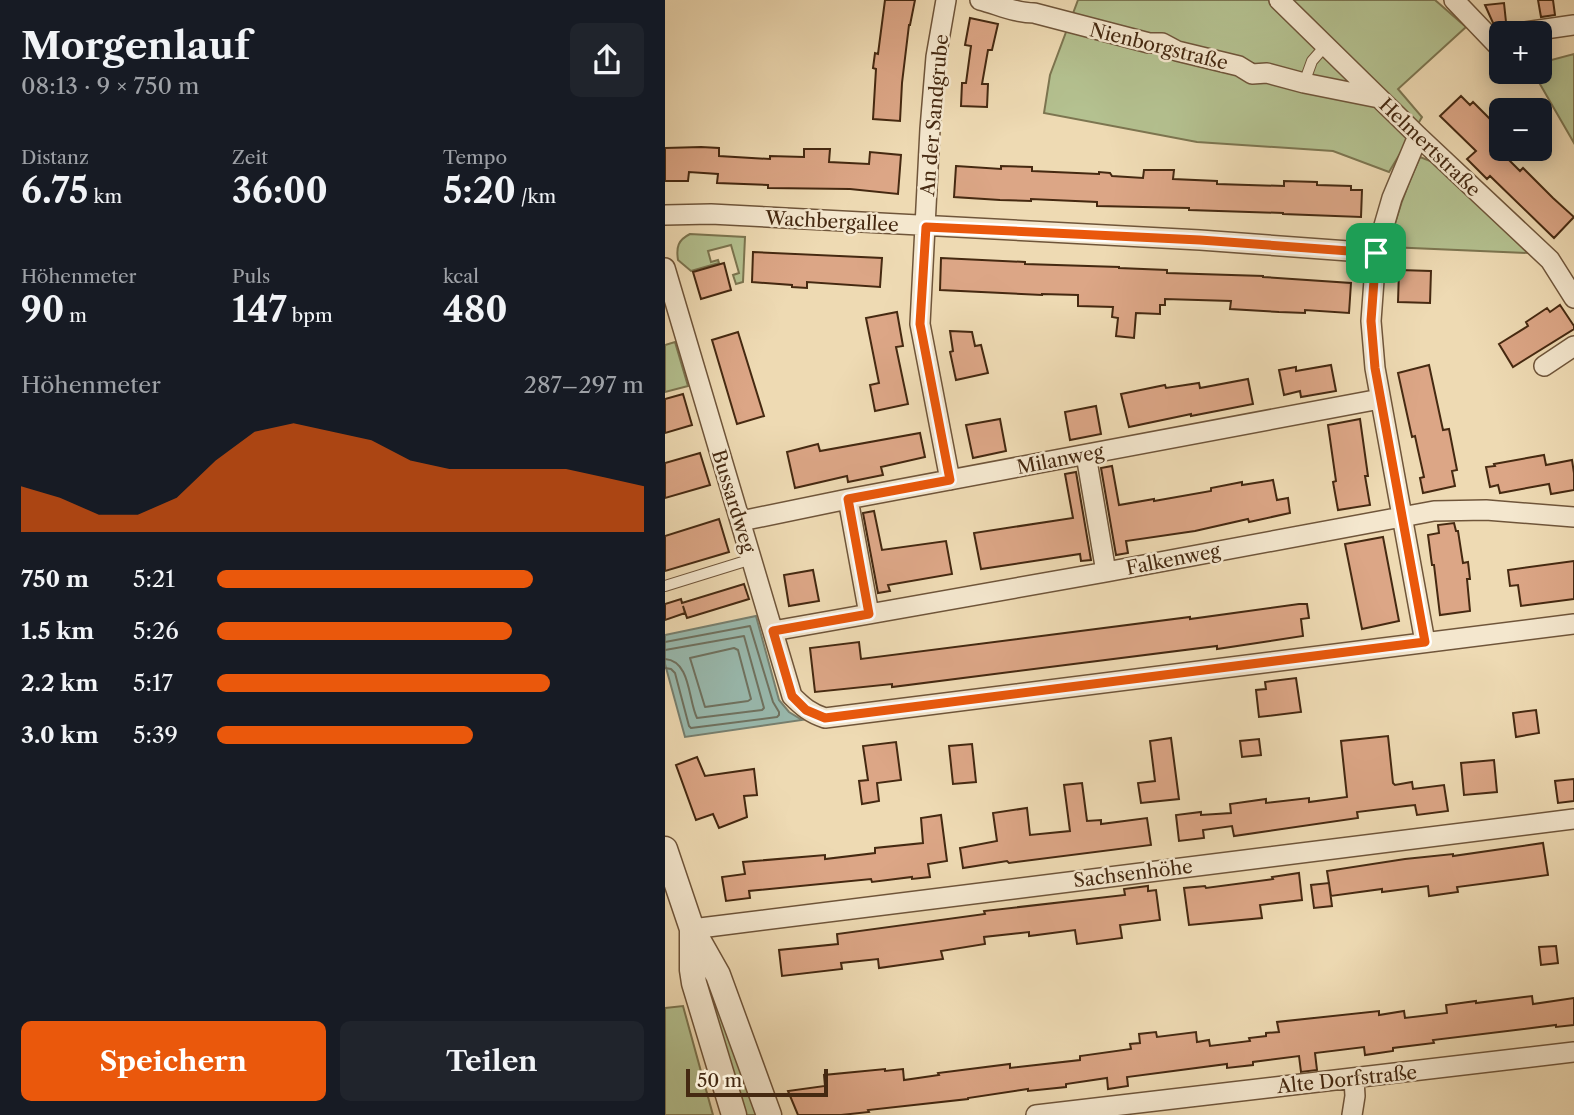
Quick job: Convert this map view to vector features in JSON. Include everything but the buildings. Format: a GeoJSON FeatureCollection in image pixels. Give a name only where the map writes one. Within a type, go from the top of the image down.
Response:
{"type":"FeatureCollection","features":[{"type":"Feature","properties":{"kind":"street","name":"An der Sandgrube"},"geometry":{"type":"LineString","coordinates":[[946,0],[936,57],[930,129],[920,324],[950,480]]}},
{"type":"Feature","properties":{"kind":"street","name":"Nienborgstraße"},"geometry":{"type":"LineString","coordinates":[[980,0],[1018,13],[1034,13],[1149,43],[1162,43],[1177,51],[1239,66],[1252,74],[1267,73],[1379,98]]}},
{"type":"Feature","properties":{"kind":"street","name":"Helmertstraße"},"geometry":{"type":"LineString","coordinates":[[1279,0],[1550,260],[1574,298]]}},
{"type":"Feature","properties":{"kind":"street"},"geometry":{"type":"LineString","coordinates":[[1454,0],[1489,37]]}},
{"type":"Feature","properties":{"kind":"street"},"geometry":{"type":"LineString","coordinates":[[1552,28],[1574,25]]}},
{"type":"Feature","properties":{"kind":"street"},"geometry":{"type":"LineString","coordinates":[[1418,136],[1392,198],[1376,253],[1371,321],[1380,399],[1425,642],[1574,624]]}},
{"type":"Feature","properties":{"kind":"street","name":"Wachbergallee"},"geometry":{"type":"LineString","coordinates":[[665,215],[711,214],[1210,241],[1376,253]]}},
{"type":"Feature","properties":{"kind":"street","name":"Bussardweg"},"geometry":{"type":"LineString","coordinates":[[665,268],[792,696],[806,710],[825,718],[1425,642]]}},
{"type":"Feature","properties":{"kind":"street"},"geometry":{"type":"LineString","coordinates":[[1544,366],[1574,346]]}},
{"type":"Feature","properties":{"kind":"street","name":"Milanweg"},"geometry":{"type":"LineString","coordinates":[[741,521],[1380,399]]}},
{"type":"Feature","properties":{"kind":"street"},"geometry":{"type":"LineString","coordinates":[[1086,455],[1106,572]]}},
{"type":"Feature","properties":{"kind":"street"},"geometry":{"type":"LineString","coordinates":[[848,499],[869,614]]}},
{"type":"Feature","properties":{"kind":"street","name":"Falkenweg"},"geometry":{"type":"LineString","coordinates":[[773,631],[1434,511],[1486,510],[1574,517]]}},
{"type":"Feature","properties":{"kind":"street","name":"Sachsenhöhe"},"geometry":{"type":"LineString","coordinates":[[692,929],[1574,819]]}},
{"type":"Feature","properties":{"kind":"street"},"geometry":{"type":"LineString","coordinates":[[665,849],[674,904],[692,929],[718,975],[769,1115]]}},
{"type":"Feature","properties":{"kind":"street"},"geometry":{"type":"LineString","coordinates":[[692,929],[694,983],[734,1115]]}},
{"type":"Feature","properties":{"kind":"street","name":"Alte Dorfstraße"},"geometry":{"type":"LineString","coordinates":[[1036,1115],[1574,1052]]}},
{"type":"Feature","properties":{"kind":"street"},"geometry":{"type":"LineString","coordinates":[[1352,1115],[1354,1079]]}},
{"type":"Feature","properties":{"kind":"lane"},"geometry":{"type":"LineString","coordinates":[[1304,83],[1312,61],[1326,45]]}},
{"type":"Feature","properties":{"kind":"lane"},"geometry":{"type":"LineString","coordinates":[[665,586],[752,559]]}},
{"type":"Feature","properties":{"kind":"green space"},"geometry":{"type":"Polygon","coordinates":[[[1078,0],[1435,0],[1466,27],[1398,89],[1422,117],[1389,172],[1333,151],[1197,142],[1044,113],[1050,75],[1078,0]]]}},
{"type":"Feature","properties":{"kind":"green space"},"geometry":{"type":"Polygon","coordinates":[[[1574,54],[1574,143],[1552,105],[1552,98],[1548,98],[1540,84],[1552,84],[1552,60],[1574,54]]]}},
{"type":"Feature","properties":{"kind":"green space"},"geometry":{"type":"Polygon","coordinates":[[[1420,157],[1438,164],[1528,253],[1389,247],[1402,201],[1420,157]]]}},
{"type":"Feature","properties":{"kind":"green space"},"geometry":{"type":"Polygon","coordinates":[[[690,234],[745,237],[743,282],[736,284],[733,275],[739,273],[731,245],[708,251],[711,262],[718,260],[719,263],[691,271],[678,260],[679,244],[690,234]]]}},
{"type":"Feature","properties":{"kind":"green space"},"geometry":{"type":"Polygon","coordinates":[[[675,342],[688,386],[665,392],[665,345],[675,342]]]}},
{"type":"Feature","properties":{"kind":"green space"},"geometry":{"type":"Polygon","coordinates":[[[711,970],[758,1115],[744,1115],[697,975],[711,970]]]}},
{"type":"Feature","properties":{"kind":"green space"},"geometry":{"type":"Polygon","coordinates":[[[683,1006],[713,1115],[665,1115],[665,1008],[683,1006]]]}},
{"type":"Feature","properties":{"kind":"water"},"geometry":{"type":"Polygon","coordinates":[[[756,616],[779,700],[789,712],[802,720],[685,737],[665,664],[665,635],[756,616]]]}},
{"type":"Feature","properties":{"kind":"route"},"geometry":{"type":"LineString","coordinates":[[926,227],[1200,240],[1376,253],[1371,321],[1375,368],[1425,642],[825,718],[806,710],[792,696],[773,631],[869,614],[848,499],[950,480],[920,324],[926,227]]}}]}
